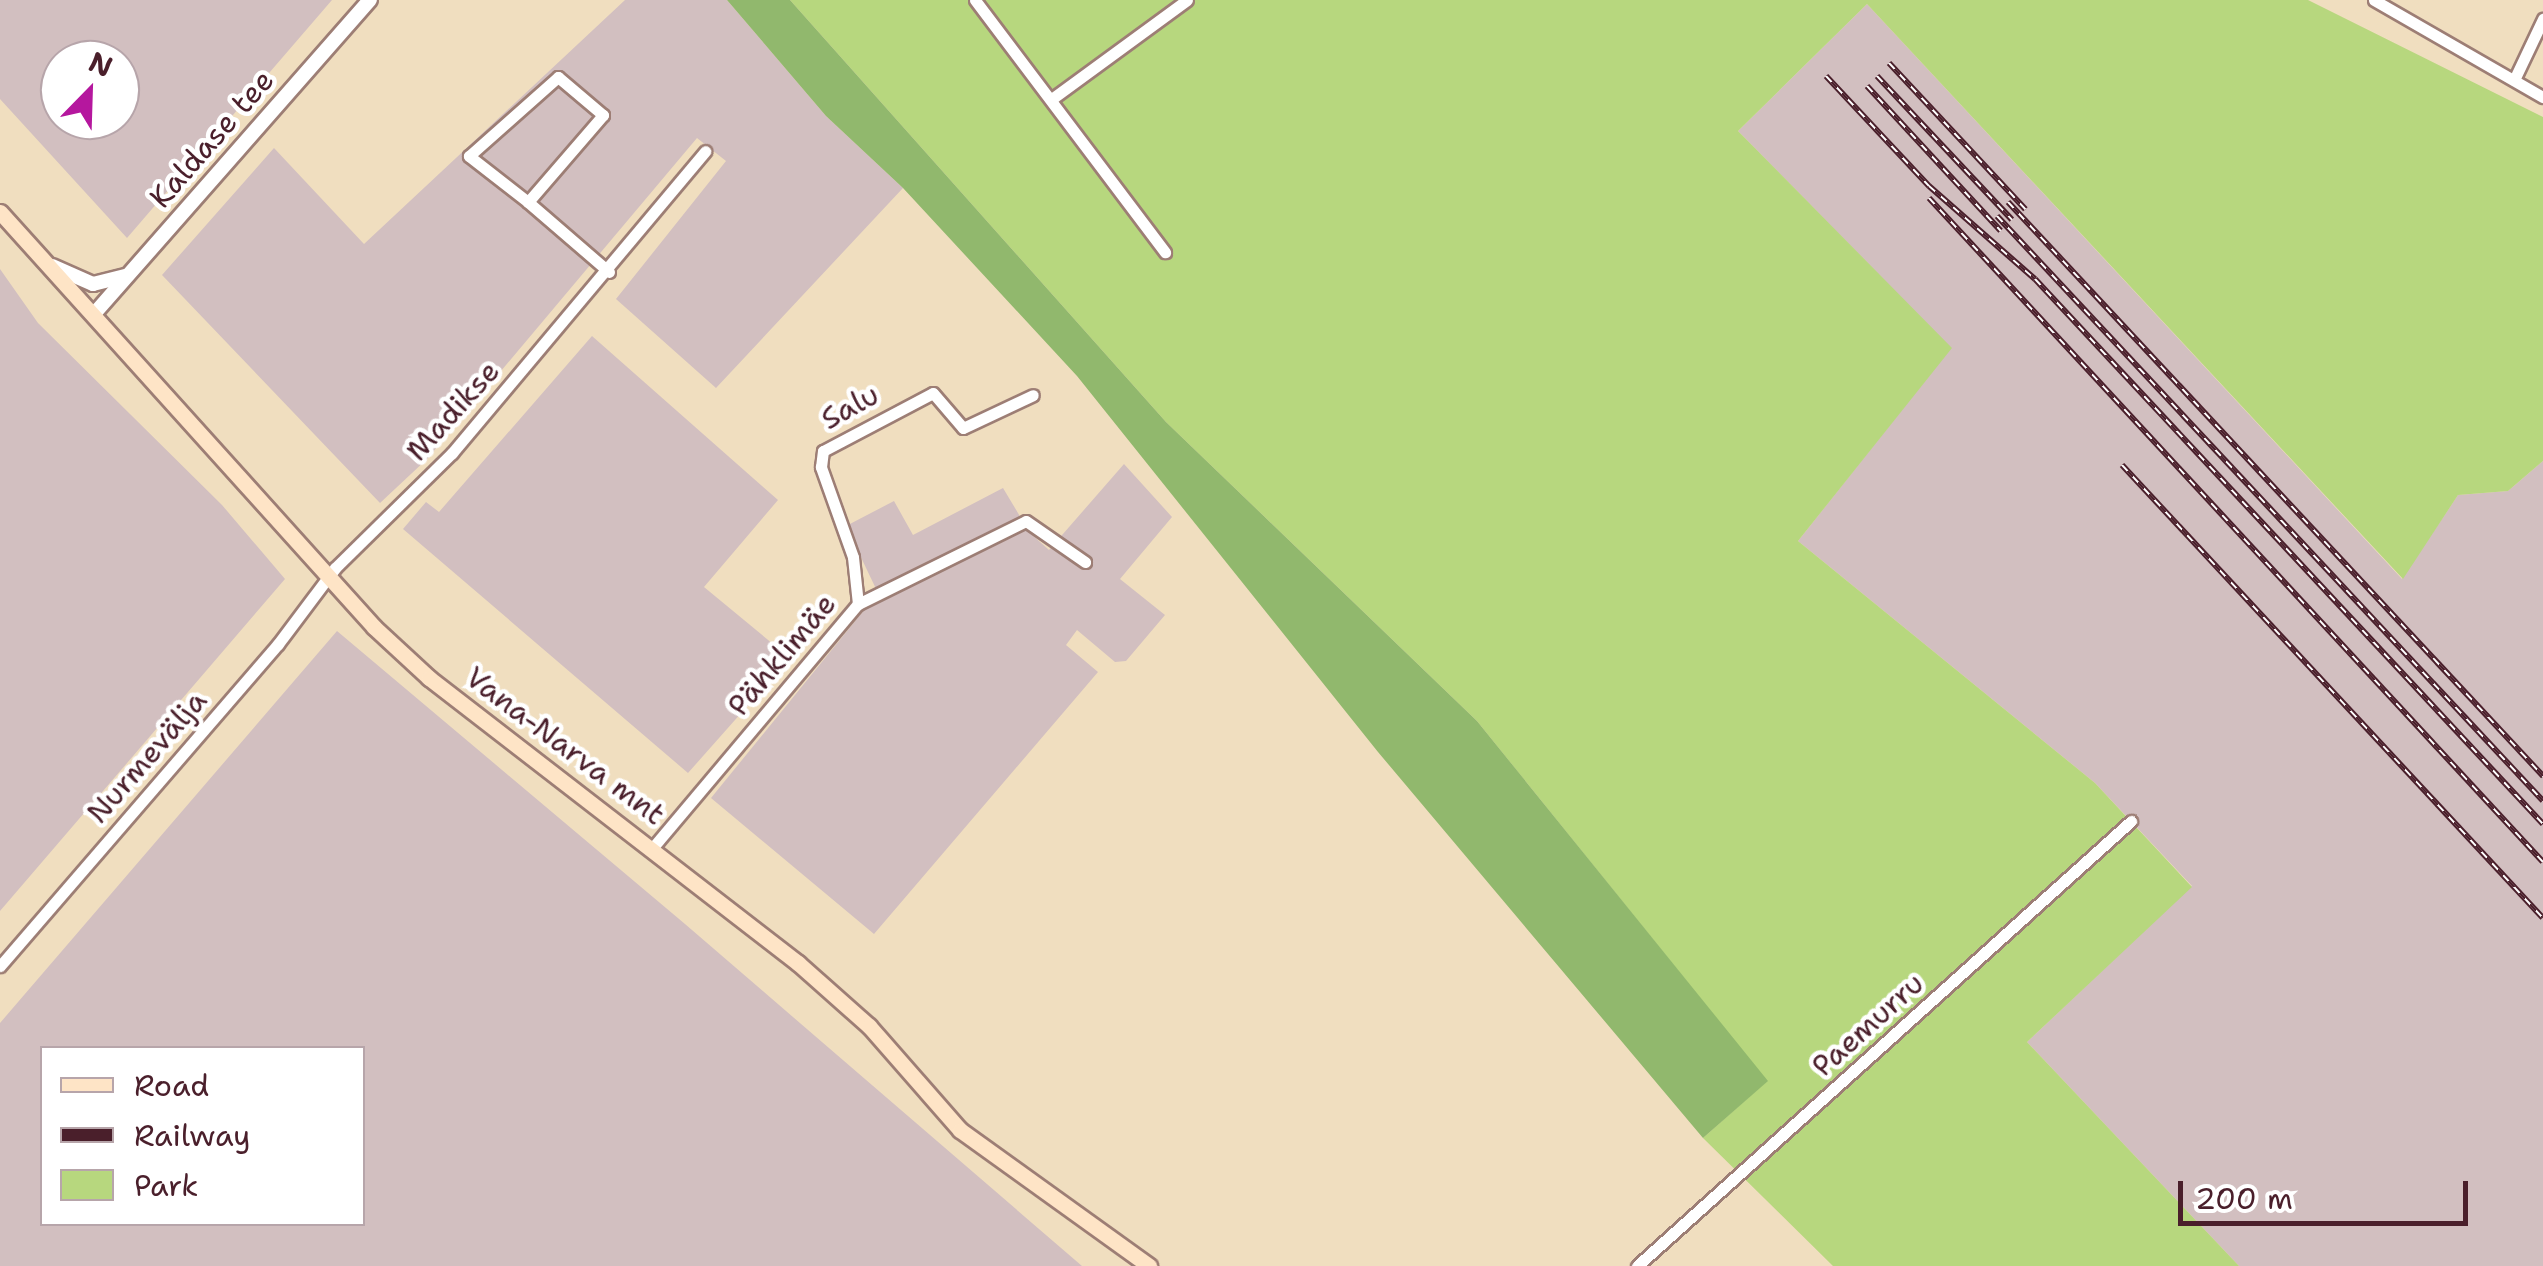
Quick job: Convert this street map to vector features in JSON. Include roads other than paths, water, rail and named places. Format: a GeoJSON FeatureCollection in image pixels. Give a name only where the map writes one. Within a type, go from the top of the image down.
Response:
{"type":"FeatureCollection","features":[{"type":"Feature","properties":{"kind":"main road","name":"Vana-Narva mnt"},"geometry":{"type":"LineString","coordinates":[[0,212],[328,577],[429,678],[654,846],[842,1001],[960,1130],[1150,1266]]}},
{"type":"Feature","properties":{"kind":"street","name":"Kaldase tee"},"geometry":{"type":"LineString","coordinates":[[94,314],[370,0]]}},
{"type":"Feature","properties":{"kind":"street"},"geometry":{"type":"LineString","coordinates":[[975,0],[1054,98],[1165,252]]}},
{"type":"Feature","properties":{"kind":"street"},"geometry":{"type":"LineString","coordinates":[[1054,98],[1187,0]]}},
{"type":"Feature","properties":{"kind":"street"},"geometry":{"type":"LineString","coordinates":[[2374,0],[2543,97]]}},
{"type":"Feature","properties":{"kind":"street"},"geometry":{"type":"LineString","coordinates":[[2514,80],[2543,18]]}},
{"type":"Feature","properties":{"kind":"street"},"geometry":{"type":"LineString","coordinates":[[528,202],[603,115],[558,77],[469,156],[609,272]]}},
{"type":"Feature","properties":{"kind":"street","name":"Madikse"},"geometry":{"type":"LineString","coordinates":[[328,577],[452,454],[609,272],[706,151]]}},
{"type":"Feature","properties":{"kind":"street"},"geometry":{"type":"LineString","coordinates":[[48,264],[93,284],[131,274]]}},
{"type":"Feature","properties":{"kind":"street","name":"Salu"},"geometry":{"type":"LineString","coordinates":[[858,604],[853,557],[821,468],[823,451],[932,393],[963,428],[1033,395]]}},
{"type":"Feature","properties":{"kind":"street","name":"Pähklimäe"},"geometry":{"type":"LineString","coordinates":[[654,846],[858,604],[1026,521],[1085,562]]}},
{"type":"Feature","properties":{"kind":"street","name":"Nurmevälja"},"geometry":{"type":"LineString","coordinates":[[0,966],[278,644],[328,577]]}},
{"type":"Feature","properties":{"kind":"street","name":"Paemurru"},"geometry":{"type":"LineString","coordinates":[[1637,1266],[2131,821]]}},
{"type":"Feature","properties":{"kind":"railway"},"geometry":{"type":"LineString","coordinates":[[1889,63],[2025,209]]}},
{"type":"Feature","properties":{"kind":"railway"},"geometry":{"type":"LineString","coordinates":[[1826,76],[1929,186],[2035,279],[2543,824]]}},
{"type":"Feature","properties":{"kind":"railway"},"geometry":{"type":"LineString","coordinates":[[1877,76],[2012,220]]}},
{"type":"Feature","properties":{"kind":"railway"},"geometry":{"type":"LineString","coordinates":[[1867,86],[2001,231]]}},
{"type":"Feature","properties":{"kind":"railway"},"geometry":{"type":"LineString","coordinates":[[1929,198],[2543,862]]}},
{"type":"Feature","properties":{"kind":"railway"},"geometry":{"type":"LineString","coordinates":[[2008,202],[2543,776]]}},
{"type":"Feature","properties":{"kind":"railway"},"geometry":{"type":"LineString","coordinates":[[1997,216],[2543,801]]}},
{"type":"Feature","properties":{"kind":"railway"},"geometry":{"type":"LineString","coordinates":[[2122,465],[2543,918]]}}]}
